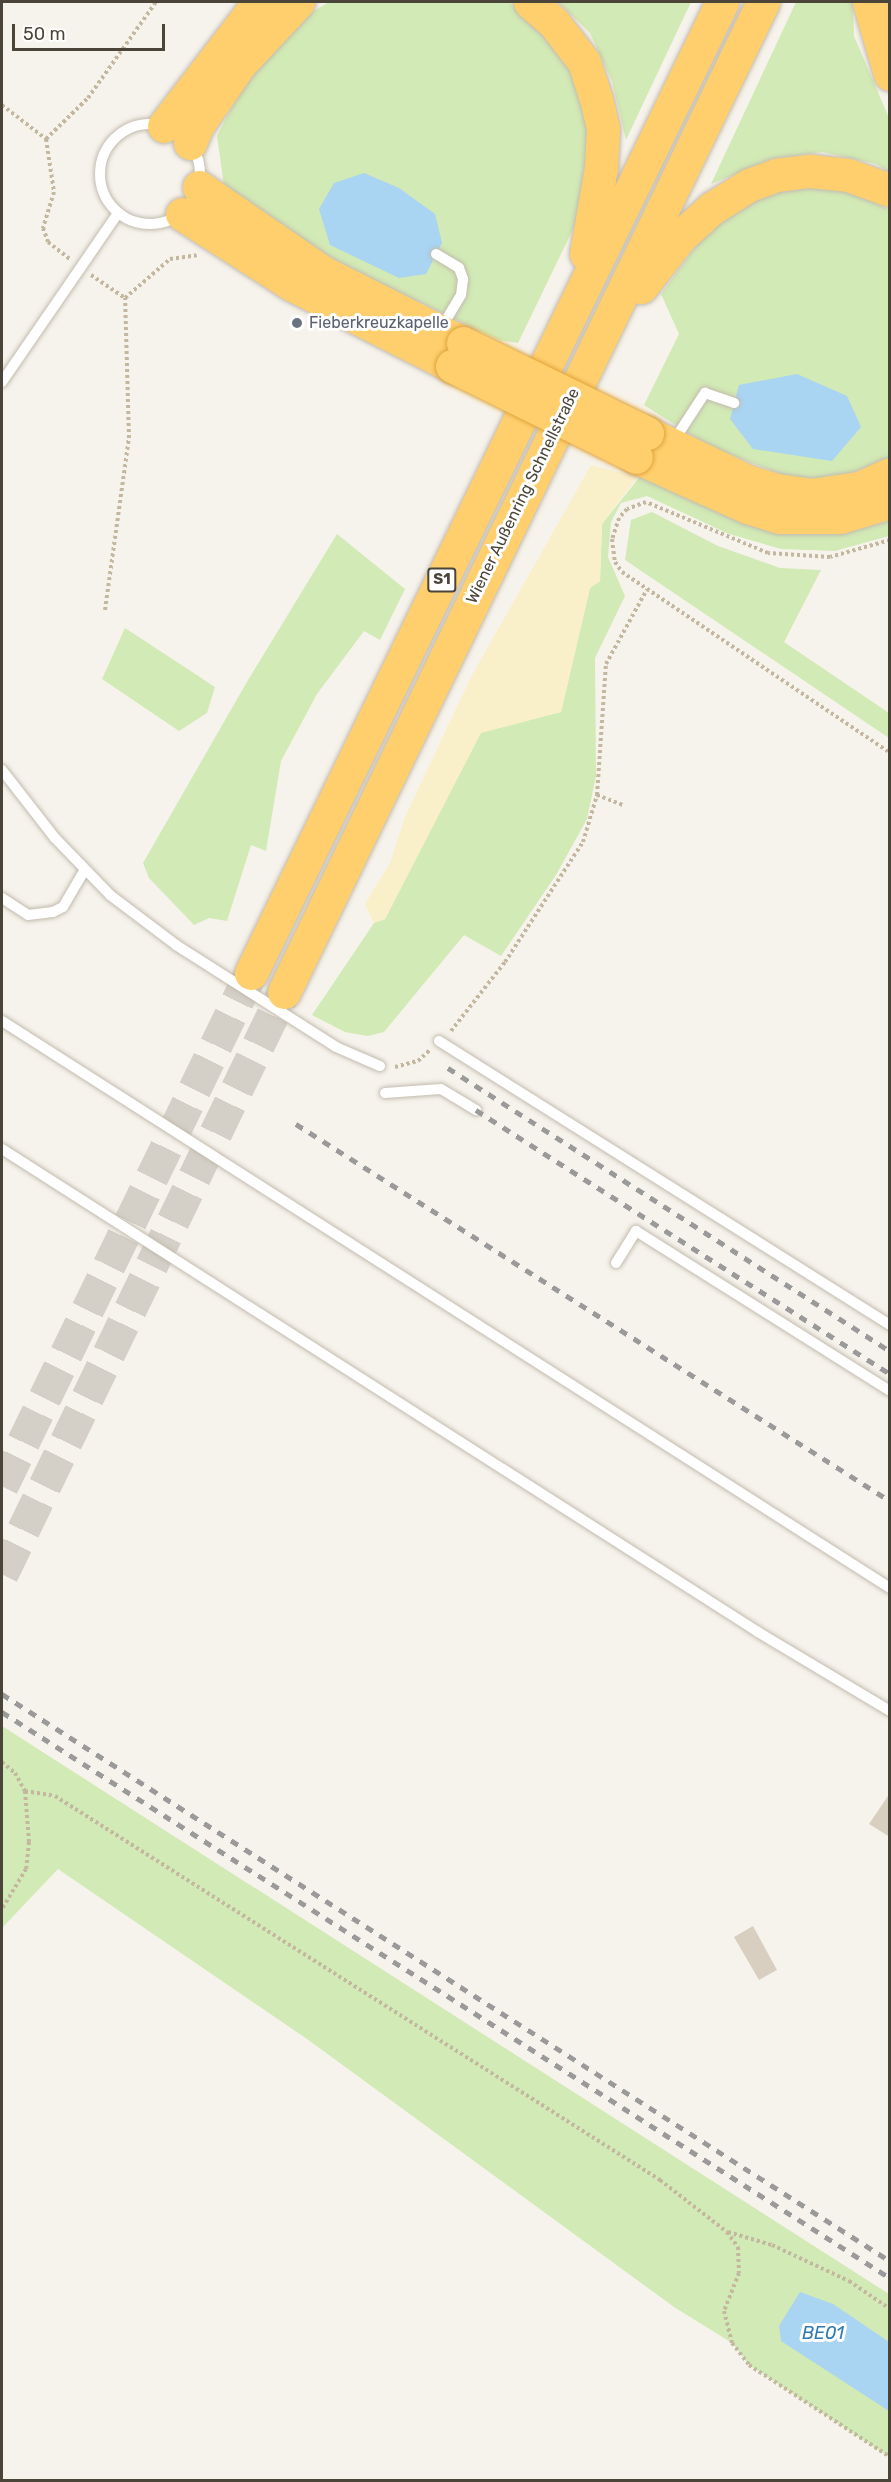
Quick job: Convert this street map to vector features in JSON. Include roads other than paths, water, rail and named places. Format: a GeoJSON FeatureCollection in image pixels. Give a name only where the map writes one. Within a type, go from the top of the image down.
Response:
{"type":"FeatureCollection","features":[{"type":"Feature","properties":{"kind":"highway"},"geometry":{"type":"LineString","coordinates":[[177,134],[259,2]]}},
{"type":"Feature","properties":{"kind":"highway"},"geometry":{"type":"LineString","coordinates":[[177,134],[197,126],[240,64],[298,2]]}},
{"type":"Feature","properties":{"kind":"highway"},"geometry":{"type":"LineString","coordinates":[[530,2],[554,22],[584,62],[603,129],[594,219],[575,305]]}},
{"type":"Feature","properties":{"kind":"highway","name":"S1"},"geometry":{"type":"LineString","coordinates":[[251,973],[722,2]]}},
{"type":"Feature","properties":{"kind":"highway","name":"Wiener Außenring Schnellstraße"},"geometry":{"type":"LineString","coordinates":[[284,992],[763,2]]}},
{"type":"Feature","properties":{"kind":"highway"},"geometry":{"type":"LineString","coordinates":[[869,2],[890,74]]}},
{"type":"Feature","properties":{"kind":"highway"},"geometry":{"type":"LineString","coordinates":[[584,371],[680,237],[711,208],[749,185],[776,175],[811,171],[848,175],[890,190]]}},
{"type":"Feature","properties":{"kind":"highway"},"geometry":{"type":"LineString","coordinates":[[190,200],[291,284],[451,347],[652,445],[777,490],[811,495],[859,488],[890,474]]}},
{"type":"Feature","properties":{"kind":"highway"},"geometry":{"type":"LineString","coordinates":[[652,445],[747,507],[780,517],[840,518],[890,502]]}},
{"type":"Feature","properties":{"kind":"lane"},"geometry":{"type":"LineString","coordinates":[[134,127],[177,134],[198,156],[190,200],[152,225],[136,223],[118,213],[102,191],[100,175],[109,145],[134,127]]}},
{"type":"Feature","properties":{"kind":"lane"},"geometry":{"type":"LineString","coordinates":[[2,382],[118,213]]}},
{"type":"Feature","properties":{"kind":"lane"},"geometry":{"type":"LineString","coordinates":[[436,254],[459,268],[463,279],[451,347]]}},
{"type":"Feature","properties":{"kind":"lane"},"geometry":{"type":"LineString","coordinates":[[652,445],[705,393],[734,403]]}},
{"type":"Feature","properties":{"kind":"lane"},"geometry":{"type":"LineString","coordinates":[[2,770],[25,804],[84,871],[176,945],[336,1047],[380,1066]]}},
{"type":"Feature","properties":{"kind":"lane"},"geometry":{"type":"LineString","coordinates":[[2,898],[28,915],[53,912],[63,907],[84,871]]}},
{"type":"Feature","properties":{"kind":"lane"},"geometry":{"type":"LineString","coordinates":[[2,1021],[890,1588]]}},
{"type":"Feature","properties":{"kind":"lane"},"geometry":{"type":"LineString","coordinates":[[439,1041],[890,1325]]}},
{"type":"Feature","properties":{"kind":"lane"},"geometry":{"type":"LineString","coordinates":[[385,1093],[441,1089],[476,1110]]}},
{"type":"Feature","properties":{"kind":"lane"},"geometry":{"type":"LineString","coordinates":[[2,1149],[758,1632],[890,1711]]}},
{"type":"Feature","properties":{"kind":"lane"},"geometry":{"type":"LineString","coordinates":[[616,1263],[636,1231],[890,1391]]}},
{"type":"Feature","properties":{"kind":"water"},"geometry":{"type":"Polygon","coordinates":[[[364,173],[399,188],[435,214],[442,243],[426,274],[399,278],[330,245],[319,209],[334,183],[364,173]]]}},
{"type":"Feature","properties":{"kind":"water"},"geometry":{"type":"Polygon","coordinates":[[[797,374],[847,396],[861,427],[832,461],[753,449],[730,419],[739,385],[797,374]]]}},
{"type":"Feature","properties":{"kind":"water","name":"BE01"},"geometry":{"type":"Polygon","coordinates":[[[800,2292],[833,2304],[889,2342],[889,2411],[781,2341],[779,2326],[800,2292]]]}},
{"type":"Feature","properties":{"kind":"tunnel"},"geometry":{"type":"LineString","coordinates":[[2,1486],[251,973]]}},
{"type":"Feature","properties":{"kind":"tunnel"},"geometry":{"type":"LineString","coordinates":[[2,1574],[284,992]]}},
{"type":"Feature","properties":{"kind":"railway"},"geometry":{"type":"LineString","coordinates":[[448,1068],[890,1351]]}},
{"type":"Feature","properties":{"kind":"railway"},"geometry":{"type":"LineString","coordinates":[[476,1110],[890,1374]]}},
{"type":"Feature","properties":{"kind":"railway"},"geometry":{"type":"LineString","coordinates":[[296,1124],[890,1501]]}},
{"type":"Feature","properties":{"kind":"railway"},"geometry":{"type":"LineString","coordinates":[[2,1694],[890,2261]]}},
{"type":"Feature","properties":{"kind":"railway"},"geometry":{"type":"LineString","coordinates":[[2,1712],[890,2278]]}},
{"type":"Feature","properties":{"kind":"place","name":"Fieberkreuzkapelle"},"geometry":{"type":"Point","coordinates":[297,323]}}]}
